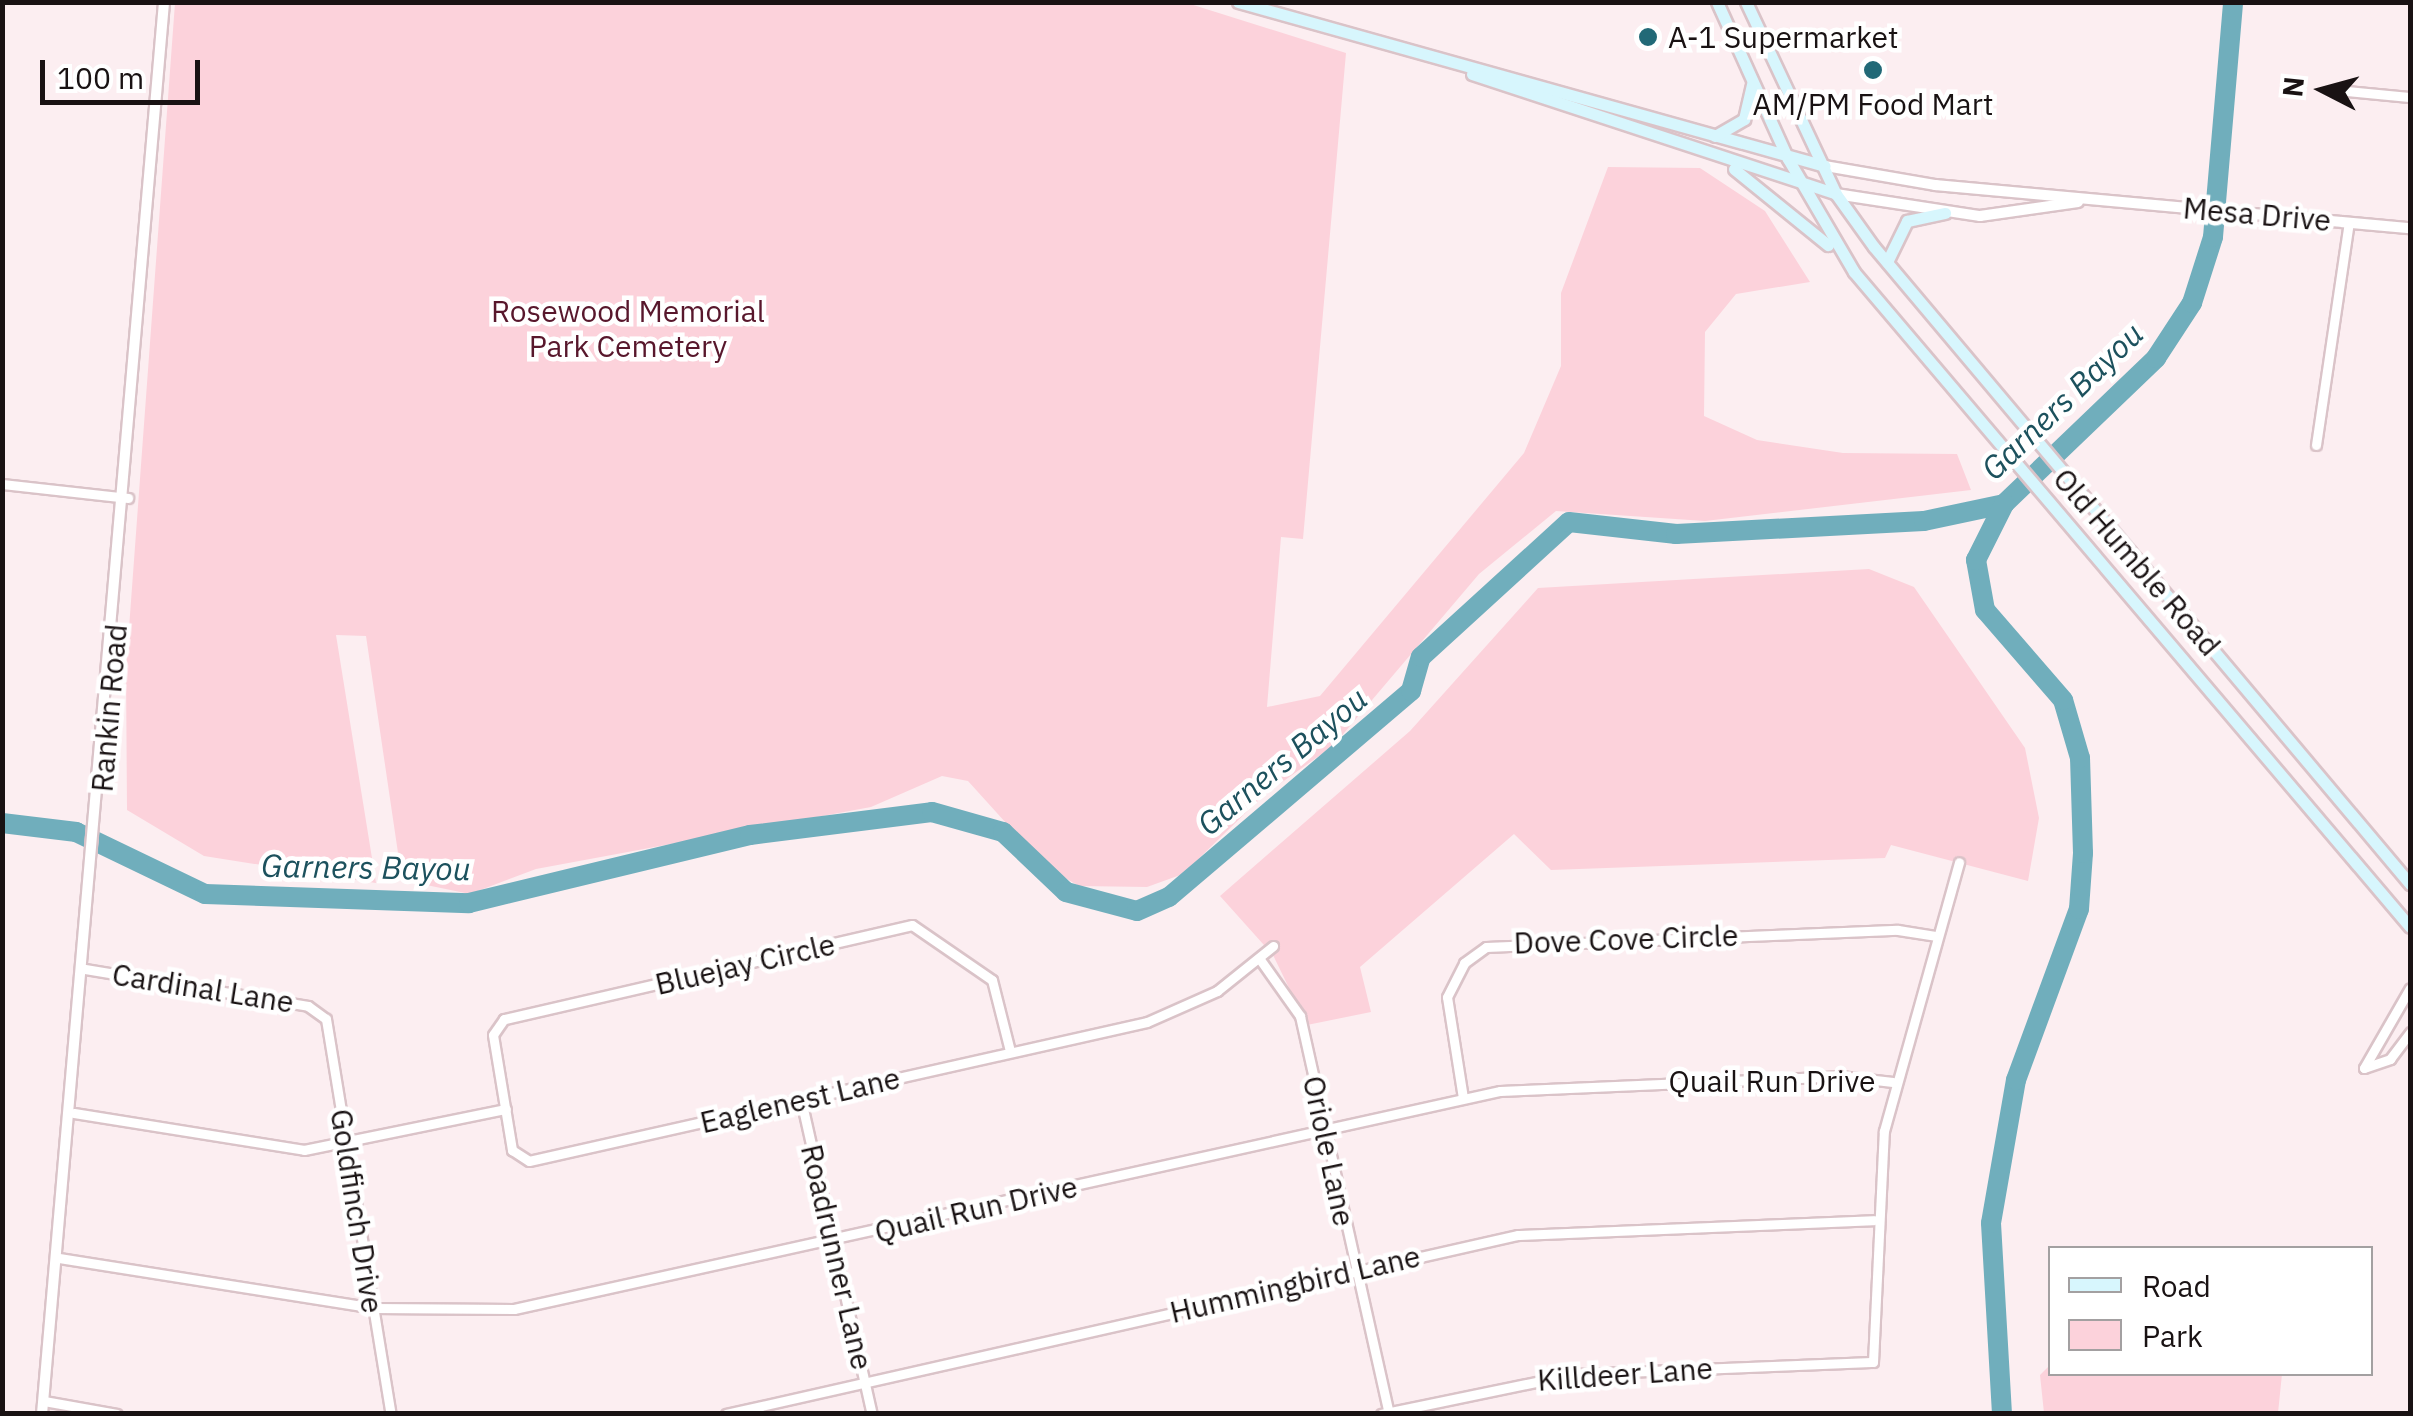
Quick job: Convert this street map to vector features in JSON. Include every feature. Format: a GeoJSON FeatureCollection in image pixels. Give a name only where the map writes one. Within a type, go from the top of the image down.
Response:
{"type":"FeatureCollection","features":[{"type":"Feature","properties":{"kind":"main road"},"geometry":{"type":"LineString","coordinates":[[1238,2],[1788,160],[1825,166]]}},
{"type":"Feature","properties":{"kind":"main road","name":"Old Humble Road"},"geometry":{"type":"LineString","coordinates":[[1718,2],[1788,160],[1851,267],[2410,928]]}},
{"type":"Feature","properties":{"kind":"main road","name":"Old Humble Road"},"geometry":{"type":"LineString","coordinates":[[1746,2],[1836,194],[1886,262],[2410,884]]}},
{"type":"Feature","properties":{"kind":"main road"},"geometry":{"type":"LineString","coordinates":[[1425,58],[1802,185]]}},
{"type":"Feature","properties":{"kind":"main road"},"geometry":{"type":"LineString","coordinates":[[1710,136],[1739,125],[1752,79]]}},
{"type":"Feature","properties":{"kind":"main road"},"geometry":{"type":"LineString","coordinates":[[1717,159],[1851,267]]}},
{"type":"Feature","properties":{"kind":"main road","name":"Mesa Drive"},"geometry":{"type":"LineString","coordinates":[[1802,185],[1836,194]]}},
{"type":"Feature","properties":{"kind":"main road"},"geometry":{"type":"LineString","coordinates":[[1886,262],[1907,221],[1945,212]]}},
{"type":"Feature","properties":{"kind":"main road"},"geometry":{"type":"LineString","coordinates":[[2177,651],[2198,633]]}},
{"type":"Feature","properties":{"kind":"street","name":"Rankin Road"},"geometry":{"type":"LineString","coordinates":[[43,1407],[74,1113],[128,498],[164,2]]}},
{"type":"Feature","properties":{"kind":"street"},"geometry":{"type":"LineString","coordinates":[[2346,91],[2410,96]]}},
{"type":"Feature","properties":{"kind":"street","name":"Mesa Drive"},"geometry":{"type":"LineString","coordinates":[[1825,166],[2103,199],[2410,228]]}},
{"type":"Feature","properties":{"kind":"street","name":"Mesa Drive"},"geometry":{"type":"LineString","coordinates":[[1836,194],[1980,216],[2103,199]]}},
{"type":"Feature","properties":{"kind":"street"},"geometry":{"type":"LineString","coordinates":[[2316,444],[2349,222]]}},
{"type":"Feature","properties":{"kind":"street"},"geometry":{"type":"LineString","coordinates":[[2,484],[128,498]]}},
{"type":"Feature","properties":{"kind":"street"},"geometry":{"type":"LineString","coordinates":[[1874,1220],[1894,1082],[1934,936],[1959,862]]}},
{"type":"Feature","properties":{"kind":"street","name":"Bluejay Circle"},"geometry":{"type":"LineString","coordinates":[[506,1109],[493,1035],[504,1019],[912,925],[932,930],[992,980],[1010,1051]]}},
{"type":"Feature","properties":{"kind":"street","name":"Dove Cove Circle"},"geometry":{"type":"LineString","coordinates":[[1463,1098],[1447,997],[1464,963],[1486,947],[1898,930],[1934,936]]}},
{"type":"Feature","properties":{"kind":"street","name":"Eaglenest Lane"},"geometry":{"type":"LineString","coordinates":[[506,1109],[512,1150],[529,1161],[1170,1015],[1273,946]]}},
{"type":"Feature","properties":{"kind":"street","name":"Oriole Lane"},"geometry":{"type":"LineString","coordinates":[[1259,958],[1300,1016],[1386,1413]]}},
{"type":"Feature","properties":{"kind":"street","name":"Cardinal Lane"},"geometry":{"type":"LineString","coordinates":[[85,969],[320,1010]]}},
{"type":"Feature","properties":{"kind":"street"},"geometry":{"type":"LineString","coordinates":[[2410,988],[2364,1068],[2390,1059],[2410,1032]]}},
{"type":"Feature","properties":{"kind":"street","name":"Goldfinch Drive"},"geometry":{"type":"LineString","coordinates":[[320,1010],[390,1414]]}},
{"type":"Feature","properties":{"kind":"street","name":"Quail Run Drive"},"geometry":{"type":"LineString","coordinates":[[59,1258],[373,1308],[514,1309],[1463,1098],[1596,1084],[1894,1082]]}},
{"type":"Feature","properties":{"kind":"street","name":"Roadrunner Lane"},"geometry":{"type":"LineString","coordinates":[[801,1100],[872,1414]]}},
{"type":"Feature","properties":{"kind":"street"},"geometry":{"type":"LineString","coordinates":[[74,1113],[283,1148],[346,1144],[506,1109]]}},
{"type":"Feature","properties":{"kind":"street","name":"Hummingbird Lane"},"geometry":{"type":"LineString","coordinates":[[726,1414],[1533,1233],[1874,1220]]}},
{"type":"Feature","properties":{"kind":"street","name":"Killdeer Lane"},"geometry":{"type":"LineString","coordinates":[[1386,1413],[1574,1374],[1873,1362],[1874,1220]]}},
{"type":"Feature","properties":{"kind":"street"},"geometry":{"type":"LineString","coordinates":[[43,1407],[117,1414]]}},
{"type":"Feature","properties":{"kind":"green space","name":"Rosewood Memorial Park Cemetery"},"geometry":{"type":"Polygon","coordinates":[[[175,3],[1187,3],[1346,53],[1303,539],[1281,537],[1267,707],[1320,696],[1524,453],[1561,366],[1561,293],[1608,167],[1700,168],[1765,211],[1810,282],[1736,294],[1705,332],[1704,416],[1757,440],[1843,453],[1957,454],[1971,490],[1705,521],[1556,511],[1479,574],[1333,746],[1264,795],[1183,874],[1147,887],[1079,886],[1046,867],[968,781],[942,776],[871,807],[536,869],[470,894],[402,880],[366,636],[336,635],[376,883],[204,856],[127,810],[126,669],[175,3]]]}},
{"type":"Feature","properties":{"kind":"green space"},"geometry":{"type":"Polygon","coordinates":[[[1869,569],[1914,587],[2025,748],[2039,818],[2028,881],[1891,845],[1885,858],[1551,870],[1514,834],[1360,967],[1371,1012],[1307,1025],[1273,955],[1220,896],[1410,731],[1538,588],[1869,569]]]}},
{"type":"Feature","properties":{"kind":"green space"},"geometry":{"type":"Polygon","coordinates":[[[2048,1367],[2048,1376],[2282,1376],[2278,1413],[2044,1413],[2040,1375],[2048,1367]]]}},
{"type":"Feature","properties":{"kind":"waterway","name":"Garners Bayou"},"geometry":{"type":"LineString","coordinates":[[2,823],[76,832],[205,894],[469,903],[750,835],[932,812],[1003,832],[1066,892],[1137,911],[1169,897],[1411,691],[1421,657],[1569,522],[1676,534],[1924,521],[2004,504],[2156,358],[2192,303],[2213,237],[2233,2]]}},
{"type":"Feature","properties":{"kind":"waterway"},"geometry":{"type":"LineString","coordinates":[[2002,1414],[1991,1223],[2016,1080],[2079,909],[2083,853],[2080,758],[2063,700],[1985,610],[1976,560],[2004,504]]}},
{"type":"Feature","properties":{"kind":"place","name":"A-1 Supermarket"},"geometry":{"type":"Point","coordinates":[1648,37]}},
{"type":"Feature","properties":{"kind":"place","name":"AM/PM Food Mart"},"geometry":{"type":"Point","coordinates":[1873,70]}}]}
